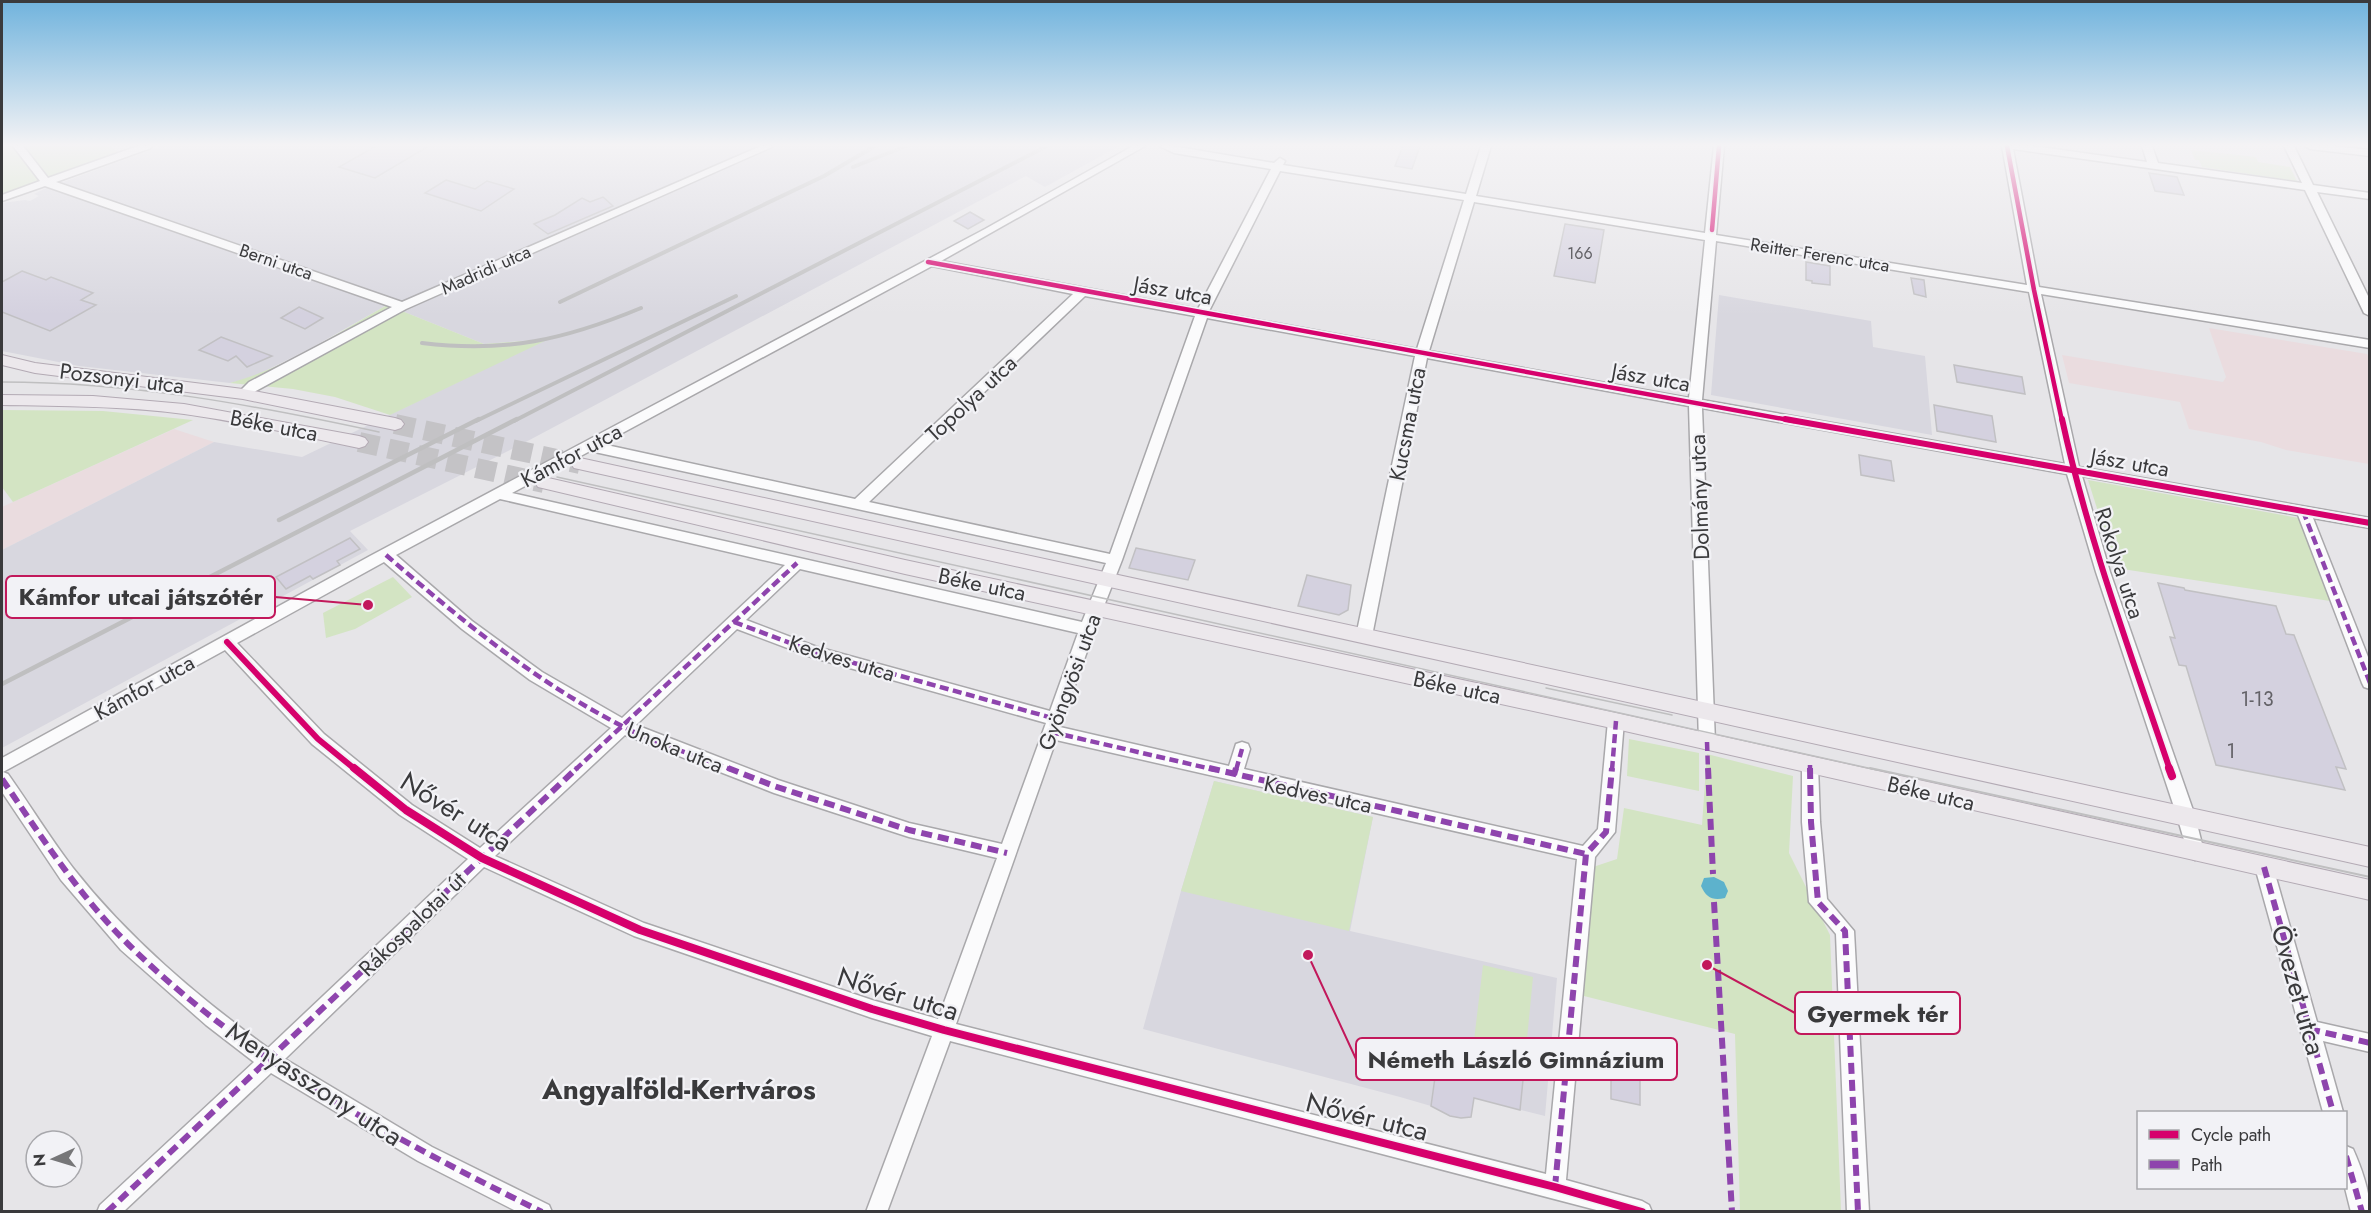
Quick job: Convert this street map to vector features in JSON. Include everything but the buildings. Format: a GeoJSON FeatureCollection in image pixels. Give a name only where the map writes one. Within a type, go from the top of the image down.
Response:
{"type":"FeatureCollection","features":[{"type":"Feature","properties":{"kind":"main road","name":"Pozsonyi utca"},"geometry":{"type":"LineString","coordinates":[[2,360],[35,368],[243,394]]}},
{"type":"Feature","properties":{"kind":"main road","name":"Béke utca"},"geometry":{"type":"LineString","coordinates":[[243,394],[395,424]]}},
{"type":"Feature","properties":{"kind":"main road","name":"Pozsonyi utca"},"geometry":{"type":"LineString","coordinates":[[2,400],[98,401],[188,410]]}},
{"type":"Feature","properties":{"kind":"main road","name":"Béke utca"},"geometry":{"type":"LineString","coordinates":[[188,410],[266,422],[359,442]]}},
{"type":"Feature","properties":{"kind":"main road","name":"Béke utca"},"geometry":{"type":"LineString","coordinates":[[580,464],[2370,857]]}},
{"type":"Feature","properties":{"kind":"main road","name":"Béke utca"},"geometry":{"type":"LineString","coordinates":[[544,483],[905,567],[1616,721],[2370,890]]}},
{"type":"Feature","properties":{"kind":"street","name":"Berni utca"},"geometry":{"type":"LineString","coordinates":[[104,203],[402,306]]}},
{"type":"Feature","properties":{"kind":"street","name":"Madridi utca"},"geometry":{"type":"LineString","coordinates":[[243,394],[254,385],[402,306],[639,203]]}},
{"type":"Feature","properties":{"kind":"street","name":"Kámfor utca"},"geometry":{"type":"LineString","coordinates":[[2,766],[497,494],[1039,203]]}},
{"type":"Feature","properties":{"kind":"street","name":"Gyöngyösi utca"},"geometry":{"type":"LineString","coordinates":[[876,1212],[1115,560],[1202,314],[1259,203]]}},
{"type":"Feature","properties":{"kind":"street","name":"Kucsma utca"},"geometry":{"type":"LineString","coordinates":[[1364,636],[1422,353],[1469,203]]}},
{"type":"Feature","properties":{"kind":"street","name":"Reitter Ferenc utca"},"geometry":{"type":"LineString","coordinates":[[1518,203],[2033,286],[2370,344]]}},
{"type":"Feature","properties":{"kind":"street","name":"Dolmány utca"},"geometry":{"type":"LineString","coordinates":[[1707,742],[1695,404],[1714,203]]}},
{"type":"Feature","properties":{"kind":"street","name":"Rokolya utca"},"geometry":{"type":"LineString","coordinates":[[2018,203],[2073,470],[2103,572],[2186,816],[2195,852]]}},
{"type":"Feature","properties":{"kind":"street"},"geometry":{"type":"LineString","coordinates":[[2317,203],[2370,313]]}},
{"type":"Feature","properties":{"kind":"street","name":"Jász utca"},"geometry":{"type":"LineString","coordinates":[[928,262],[1695,404],[2370,523]]}},
{"type":"Feature","properties":{"kind":"street","name":"Reitter Ferenc utca"},"geometry":{"type":"LineString","coordinates":[[2033,286],[2370,335]]}},
{"type":"Feature","properties":{"kind":"street","name":"Topolya utca"},"geometry":{"type":"LineString","coordinates":[[859,503],[1082,292]]}},
{"type":"Feature","properties":{"kind":"street"},"geometry":{"type":"LineString","coordinates":[[589,446],[1115,560]]}},
{"type":"Feature","properties":{"kind":"street","name":"Béke utca"},"geometry":{"type":"LineString","coordinates":[[497,494],[1088,629]]}},
{"type":"Feature","properties":{"kind":"street"},"geometry":{"type":"LineString","coordinates":[[2303,511],[2370,683]]}},
{"type":"Feature","properties":{"kind":"street","name":"Unoka utca"},"geometry":{"type":"LineString","coordinates":[[386,555],[467,625],[528,670],[623,727],[774,786],[909,830],[1007,853]]}},
{"type":"Feature","properties":{"kind":"street","name":"Rákospalotai út"},"geometry":{"type":"LineString","coordinates":[[107,1212],[270,1061],[547,795],[623,727],[796,563]]}},
{"type":"Feature","properties":{"kind":"street","name":"Kedves utca"},"geometry":{"type":"LineString","coordinates":[[734,622],[814,652],[1053,726],[1234,776],[1586,854]]}},
{"type":"Feature","properties":{"kind":"street","name":"Nővér utca"},"geometry":{"type":"LineString","coordinates":[[227,642],[318,739],[406,810],[482,858],[640,930],[862,1006],[944,1030],[1555,1187],[1642,1212]]}},
{"type":"Feature","properties":{"kind":"street"},"geometry":{"type":"LineString","coordinates":[[1555,1187],[1586,854],[1606,831],[1616,721]]}},
{"type":"Feature","properties":{"kind":"street"},"geometry":{"type":"LineString","coordinates":[[1234,776],[1242,749]]}},
{"type":"Feature","properties":{"kind":"street"},"geometry":{"type":"LineString","coordinates":[[1810,765],[1811,822],[1818,902],[1845,931],[1858,1212]]}},
{"type":"Feature","properties":{"kind":"street","name":"Menyasszony utca"},"geometry":{"type":"LineString","coordinates":[[2,779],[67,874],[128,944],[213,1019],[270,1061],[425,1154],[542,1212]]}},
{"type":"Feature","properties":{"kind":"street","name":"Övezet utca"},"geometry":{"type":"LineString","coordinates":[[2264,867],[2332,1111]]}},
{"type":"Feature","properties":{"kind":"street"},"geometry":{"type":"LineString","coordinates":[[2309,1029],[2370,1043]]}},
{"type":"Feature","properties":{"kind":"street"},"geometry":{"type":"LineString","coordinates":[[2347,1160],[2361,1212]]}},
{"type":"Feature","properties":{"kind":"shaded area"},"geometry":{"type":"Polygon","coordinates":[[[2,203],[976,203],[522,444],[350,531],[368,550],[2,748],[2,550],[214,442],[302,457],[547,339],[484,344],[387,305],[311,348],[251,378],[230,383],[79,366],[2,351],[2,203]]]}},
{"type":"Feature","properties":{"kind":"shaded area"},"geometry":{"type":"Polygon","coordinates":[[[1719,295],[1871,321],[1873,347],[1925,356],[1932,435],[1711,395],[1719,295]]]}},
{"type":"Feature","properties":{"kind":"shaded area"},"geometry":{"type":"Polygon","coordinates":[[[2209,328],[2367,354],[2370,360],[2369,464],[2286,450],[2261,442],[2189,429],[2180,402],[2069,383],[2062,355],[2223,382],[2226,377],[2209,328]]]}},
{"type":"Feature","properties":{"kind":"shaded area"},"geometry":{"type":"Polygon","coordinates":[[[174,429],[214,442],[2,550],[2,507],[174,429]]]}},
{"type":"Feature","properties":{"kind":"shaded area"},"geometry":{"type":"Polygon","coordinates":[[[1214,781],[1373,817],[1350,931],[1557,978],[1545,1116],[1474,1098],[1471,1117],[1450,1116],[1431,1106],[1400,1097],[1143,1029],[1214,781]]]}},
{"type":"Feature","properties":{"kind":"green space"},"geometry":{"type":"Polygon","coordinates":[[[387,305],[484,344],[549,339],[390,415],[335,397],[293,389],[230,383],[291,359],[387,305]]]}},
{"type":"Feature","properties":{"kind":"green space"},"geometry":{"type":"Polygon","coordinates":[[[2,410],[103,411],[193,420],[13,502],[2,487],[2,410]]]}},
{"type":"Feature","properties":{"kind":"green space"},"geometry":{"type":"Polygon","coordinates":[[[2088,480],[2299,518],[2330,601],[2116,568],[2088,480]]]}},
{"type":"Feature","properties":{"kind":"green space"},"geometry":{"type":"Polygon","coordinates":[[[393,577],[412,597],[355,629],[326,638],[323,613],[393,577]]]}},
{"type":"Feature","properties":{"kind":"green space"},"geometry":{"type":"Polygon","coordinates":[[[1629,739],[1699,753],[1699,791],[1627,776],[1629,739]]]}},
{"type":"Feature","properties":{"kind":"green space"},"geometry":{"type":"Polygon","coordinates":[[[1707,754],[1793,776],[1789,853],[1830,935],[1841,1211],[1740,1211],[1735,1034],[1580,995],[1593,867],[1617,859],[1624,808],[1702,825],[1707,754]]]}},
{"type":"Feature","properties":{"kind":"green space"},"geometry":{"type":"Polygon","coordinates":[[[1214,781],[1373,817],[1349,931],[1181,891],[1214,781]]]}},
{"type":"Feature","properties":{"kind":"green space"},"geometry":{"type":"Polygon","coordinates":[[[1483,965],[1533,977],[1524,1070],[1472,1057],[1483,965]]]}},
{"type":"Feature","properties":{"kind":"water"},"geometry":{"type":"Polygon","coordinates":[[[1714,877],[1724,882],[1728,891],[1725,898],[1713,898],[1703,890],[1701,886],[1704,878],[1714,877]]]}},
{"type":"Feature","properties":{"kind":"tunnel"},"geometry":{"type":"LineString","coordinates":[[395,424],[580,464]]}},
{"type":"Feature","properties":{"kind":"tunnel"},"geometry":{"type":"LineString","coordinates":[[359,442],[544,483]]}},
{"type":"Feature","properties":{"kind":"tram line"},"geometry":{"type":"LineString","coordinates":[[2,382],[98,386],[192,397],[379,432]]}},
{"type":"Feature","properties":{"kind":"tram line"},"geometry":{"type":"LineString","coordinates":[[557,477],[1877,770]]}},
{"type":"Feature","properties":{"kind":"tram line"},"geometry":{"type":"LineString","coordinates":[[1546,688],[1672,715]]}},
{"type":"Feature","properties":{"kind":"tram line"},"geometry":{"type":"LineString","coordinates":[[1870,768],[2370,877]]}},
{"type":"Feature","properties":{"kind":"railway"},"geometry":{"type":"LineString","coordinates":[[560,302],[768,203]]}},
{"type":"Feature","properties":{"kind":"railway"},"geometry":{"type":"LineString","coordinates":[[514,421],[937,203]]}},
{"type":"Feature","properties":{"kind":"railway"},"geometry":{"type":"LineString","coordinates":[[476,421],[736,296]]}},
{"type":"Feature","properties":{"kind":"railway"},"geometry":{"type":"LineString","coordinates":[[422,343],[481,346],[534,341],[586,328],[641,308]]}},
{"type":"Feature","properties":{"kind":"railway"},"geometry":{"type":"LineString","coordinates":[[279,520],[479,419]]}},
{"type":"Feature","properties":{"kind":"railway"},"geometry":{"type":"LineString","coordinates":[[2,684],[517,419]]}},
{"type":"Feature","properties":{"kind":"marked path"},"geometry":{"type":"LineString","coordinates":[[2303,511],[2370,683]]}},
{"type":"Feature","properties":{"kind":"marked path"},"geometry":{"type":"LineString","coordinates":[[386,555],[467,625],[536,676],[623,727],[774,786],[909,830],[1007,853]]}},
{"type":"Feature","properties":{"kind":"marked path"},"geometry":{"type":"LineString","coordinates":[[107,1212],[269,1061],[547,795],[623,727],[797,563]]}},
{"type":"Feature","properties":{"kind":"marked path"},"geometry":{"type":"LineString","coordinates":[[734,622],[814,652],[1056,719]]}},
{"type":"Feature","properties":{"kind":"marked path"},"geometry":{"type":"LineString","coordinates":[[1555,1187],[1586,854],[1606,832],[1616,721]]}},
{"type":"Feature","properties":{"kind":"marked path"},"geometry":{"type":"LineString","coordinates":[[1051,732],[1586,854]]}},
{"type":"Feature","properties":{"kind":"marked path"},"geometry":{"type":"LineString","coordinates":[[1707,742],[1713,874]]}},
{"type":"Feature","properties":{"kind":"marked path"},"geometry":{"type":"LineString","coordinates":[[1234,775],[1242,749]]}},
{"type":"Feature","properties":{"kind":"marked path"},"geometry":{"type":"LineString","coordinates":[[1810,765],[1811,822],[1818,902],[1845,931],[1858,1212]]}},
{"type":"Feature","properties":{"kind":"marked path"},"geometry":{"type":"LineString","coordinates":[[2,779],[67,874],[128,944],[213,1019],[269,1061],[425,1154],[542,1212]]}},
{"type":"Feature","properties":{"kind":"marked path"},"geometry":{"type":"LineString","coordinates":[[2264,867],[2333,1111]]}},
{"type":"Feature","properties":{"kind":"marked path"},"geometry":{"type":"LineString","coordinates":[[1714,902],[1732,1212]]}},
{"type":"Feature","properties":{"kind":"marked path"},"geometry":{"type":"LineString","coordinates":[[2309,1029],[2370,1043]]}},
{"type":"Feature","properties":{"kind":"marked path"},"geometry":{"type":"LineString","coordinates":[[2347,1160],[2362,1212]]}},
{"type":"Feature","properties":{"kind":"cycle path"},"geometry":{"type":"LineString","coordinates":[[1712,230],[1714,203]]}},
{"type":"Feature","properties":{"kind":"cycle path"},"geometry":{"type":"LineString","coordinates":[[2018,203],[2073,470],[2103,572],[2172,776]]}},
{"type":"Feature","properties":{"kind":"cycle path"},"geometry":{"type":"LineString","coordinates":[[928,262],[1695,403],[2370,523]]}},
{"type":"Feature","properties":{"kind":"cycle path"},"geometry":{"type":"LineString","coordinates":[[227,642],[318,739],[406,810],[482,858],[640,930],[872,1009],[944,1030],[1555,1187],[1642,1212]]}},
{"type":"Feature","properties":{"kind":"place","name":"Kámfor utcai játszótér"},"geometry":{"type":"Point","coordinates":[368,605]}},
{"type":"Feature","properties":{"kind":"place","name":"Németh László Gimnázium"},"geometry":{"type":"Point","coordinates":[1308,955]}},
{"type":"Feature","properties":{"kind":"place","name":"Gyermek tér"},"geometry":{"type":"Point","coordinates":[1707,965]}},
{"type":"Feature","properties":{"kind":"district","name":"Angyalföld-Kertváros"},"geometry":{"type":"Point","coordinates":[679,1089]}}]}
